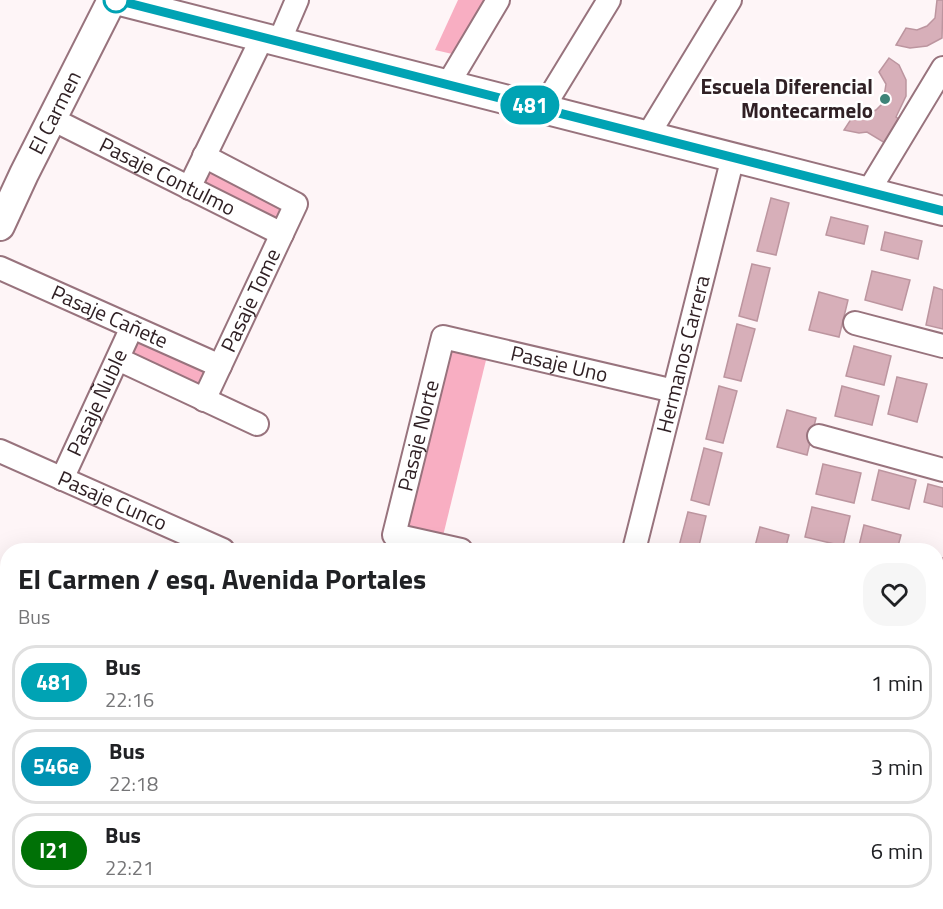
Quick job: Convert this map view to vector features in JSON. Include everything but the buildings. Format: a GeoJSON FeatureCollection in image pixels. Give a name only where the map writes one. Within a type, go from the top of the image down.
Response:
{"type":"FeatureCollection","features":[{"type":"Feature","properties":{"kind":"main road"},"geometry":{"type":"LineString","coordinates":[[114,0],[943,211]]}},
{"type":"Feature","properties":{"kind":"main road","name":"El Carmen"},"geometry":{"type":"LineString","coordinates":[[0,226],[114,0]]}},
{"type":"Feature","properties":{"kind":"street"},"geometry":{"type":"LineString","coordinates":[[189,188],[204,156],[270,40],[297,0]]}},
{"type":"Feature","properties":{"kind":"street"},"geometry":{"type":"LineString","coordinates":[[448,84],[498,0]]}},
{"type":"Feature","properties":{"kind":"street"},"geometry":{"type":"LineString","coordinates":[[543,108],[609,0]]}},
{"type":"Feature","properties":{"kind":"street"},"geometry":{"type":"LineString","coordinates":[[648,135],[730,0]]}},
{"type":"Feature","properties":{"kind":"street"},"geometry":{"type":"LineString","coordinates":[[868,192],[943,68]]}},
{"type":"Feature","properties":{"kind":"street","name":"Pasaje Contulmo"},"geometry":{"type":"LineString","coordinates":[[52,119],[282,234]]}},
{"type":"Feature","properties":{"kind":"street","name":"Pasaje Tome"},"geometry":{"type":"LineString","coordinates":[[204,156],[296,204],[204,400]]}},
{"type":"Feature","properties":{"kind":"street","name":"Hermanos Carrera"},"geometry":{"type":"LineString","coordinates":[[636,543],[733,157]]}},
{"type":"Feature","properties":{"kind":"street","name":"Pasaje Cañete"},"geometry":{"type":"LineString","coordinates":[[0,268],[220,366]]}},
{"type":"Feature","properties":{"kind":"street"},"geometry":{"type":"LineString","coordinates":[[855,323],[943,346]]}},
{"type":"Feature","properties":{"kind":"street","name":"Pasaje Ñuble"},"geometry":{"type":"LineString","coordinates":[[62,479],[132,327]]}},
{"type":"Feature","properties":{"kind":"street","name":"Pasaje Uno"},"geometry":{"type":"LineString","coordinates":[[443,337],[674,391]]}},
{"type":"Feature","properties":{"kind":"street","name":"Pasaje Norte"},"geometry":{"type":"LineString","coordinates":[[430,543],[394,535],[443,337]]}},
{"type":"Feature","properties":{"kind":"street"},"geometry":{"type":"LineString","coordinates":[[118,359],[257,424]]}},
{"type":"Feature","properties":{"kind":"street"},"geometry":{"type":"LineString","coordinates":[[819,436],[943,470]]}},
{"type":"Feature","properties":{"kind":"street","name":"Pasaje Cunco"},"geometry":{"type":"LineString","coordinates":[[0,452],[62,479],[189,543]]}},
{"type":"Feature","properties":{"kind":"shaded area"},"geometry":{"type":"Polygon","coordinates":[[[458,0],[492,0],[461,56],[435,50],[458,0]]]}},
{"type":"Feature","properties":{"kind":"shaded area"},"geometry":{"type":"Polygon","coordinates":[[[207,165],[288,205],[279,224],[198,184],[207,165]]]}},
{"type":"Feature","properties":{"kind":"shaded area"},"geometry":{"type":"Polygon","coordinates":[[[134,334],[212,370],[204,390],[125,353],[134,334]]]}},
{"type":"Feature","properties":{"kind":"shaded area"},"geometry":{"type":"Polygon","coordinates":[[[449,346],[487,356],[442,540],[404,530],[449,346]]]}},
{"type":"Feature","properties":{"kind":"bus line","name":"481"},"geometry":{"type":"LineString","coordinates":[[116,0],[943,211]]}},
{"type":"Feature","properties":{"kind":"place","name":"Escuela Diferencial Montecarmelo"},"geometry":{"type":"Point","coordinates":[885,99]}}]}
